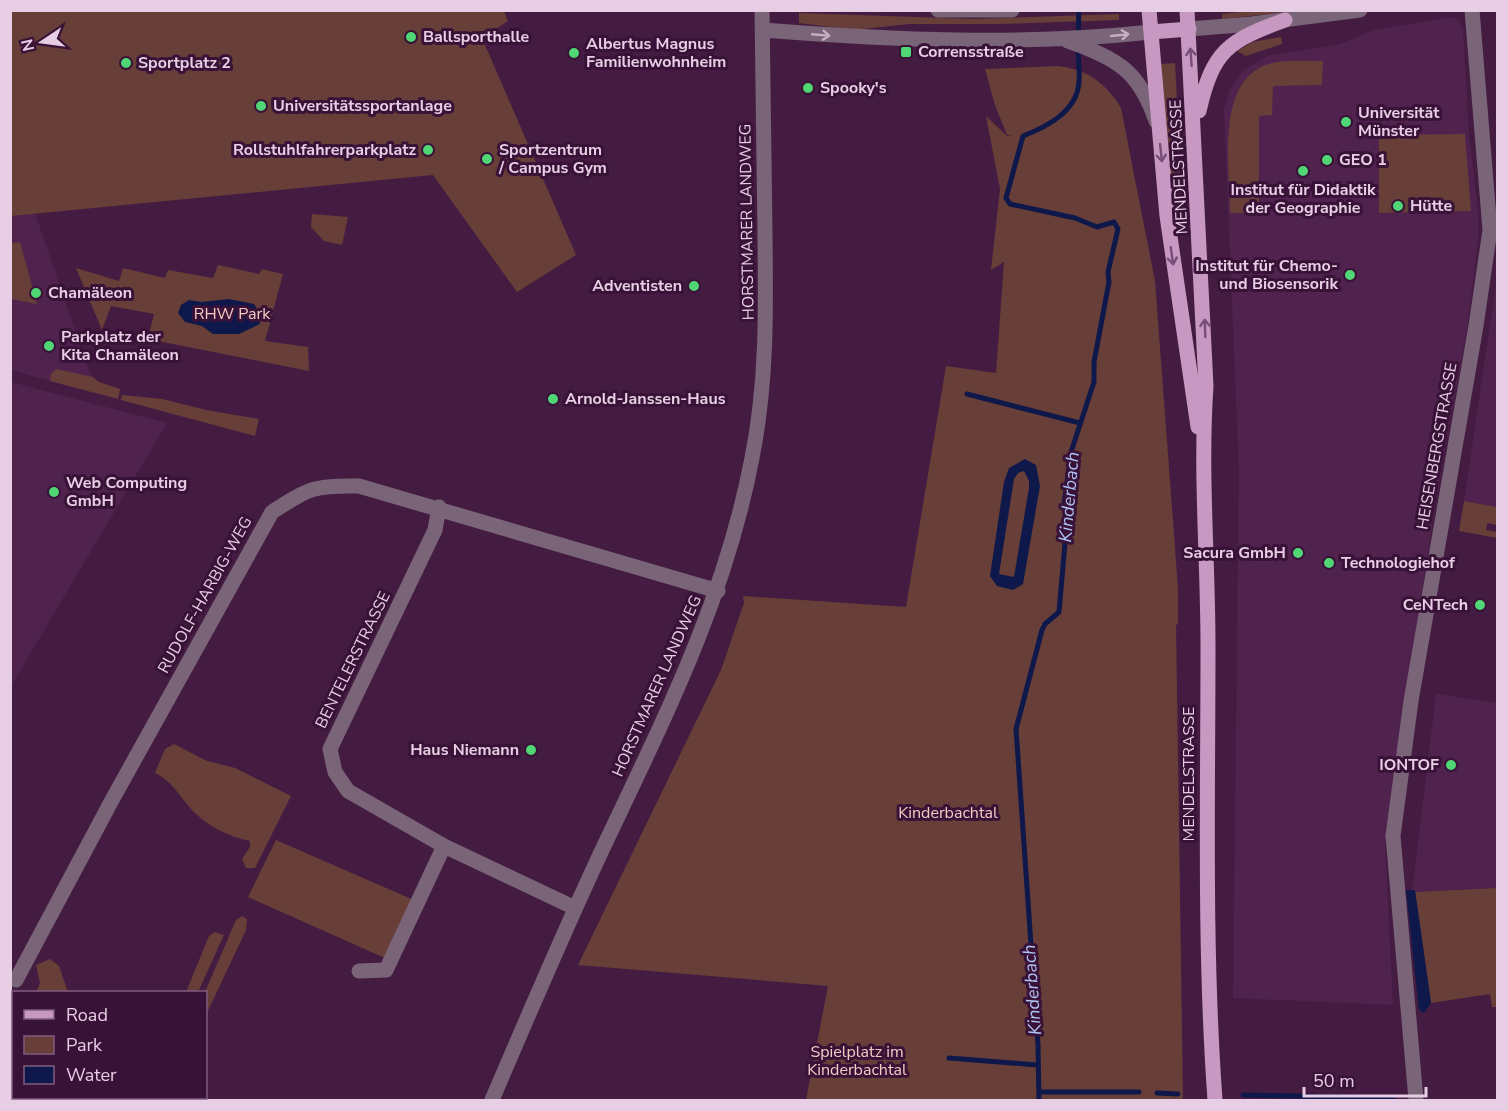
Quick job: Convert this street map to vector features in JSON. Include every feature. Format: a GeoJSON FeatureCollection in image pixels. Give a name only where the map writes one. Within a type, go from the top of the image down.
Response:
{"type":"FeatureCollection","features":[{"type":"Feature","properties":{"kind":"main road","name":"MENDELSTRASSE"},"geometry":{"type":"LineString","coordinates":[[1149,10],[1158,127],[1172,254],[1190,388],[1202,448]]}},
{"type":"Feature","properties":{"kind":"main road","name":"MENDELSTRASSE"},"geometry":{"type":"LineString","coordinates":[[1187,10],[1195,127],[1206,377],[1202,448],[1208,629],[1208,1001],[1215,1101]]}},
{"type":"Feature","properties":{"kind":"main road"},"geometry":{"type":"LineString","coordinates":[[1195,127],[1207,81],[1222,53],[1244,35],[1285,20]]}},
{"type":"Feature","properties":{"kind":"main road"},"geometry":{"type":"LineString","coordinates":[[1151,32],[1189,29]]}},
{"type":"Feature","properties":{"kind":"street","name":"HORSTMARER LANDWEG"},"geometry":{"type":"LineString","coordinates":[[492,1101],[575,908],[680,685],[718,591],[752,459],[762,396],[766,334],[762,10]]}},
{"type":"Feature","properties":{"kind":"street"},"geometry":{"type":"LineString","coordinates":[[938,10],[1012,10]]}},
{"type":"Feature","properties":{"kind":"street"},"geometry":{"type":"LineString","coordinates":[[1189,29],[1360,10]]}},
{"type":"Feature","properties":{"kind":"street","name":"HEISENBERGSTRASSE"},"geometry":{"type":"LineString","coordinates":[[1416,1101],[1393,836],[1396,802],[1475,338],[1490,230],[1472,10]]}},
{"type":"Feature","properties":{"kind":"street"},"geometry":{"type":"LineString","coordinates":[[763,30],[906,40],[1067,40],[1089,43],[1151,32]]}},
{"type":"Feature","properties":{"kind":"street","name":"MENDELSTRASSE"},"geometry":{"type":"LineString","coordinates":[[1089,43],[1121,65],[1138,81],[1158,127]]}},
{"type":"Feature","properties":{"kind":"street","name":"RUDOLF-HARBIG-WEG"},"geometry":{"type":"LineString","coordinates":[[16,980],[112,800],[272,512],[301,494],[321,485],[359,486],[439,507],[718,591]]}},
{"type":"Feature","properties":{"kind":"street","name":"BENTELERSTRASSE"},"geometry":{"type":"LineString","coordinates":[[439,507],[435,530],[330,749],[335,772],[348,791],[444,846],[575,908]]}},
{"type":"Feature","properties":{"kind":"street"},"geometry":{"type":"LineString","coordinates":[[359,971],[386,970],[444,846]]}},
{"type":"Feature","properties":{"kind":"shaded area","name":"Technologiehof"},"geometry":{"type":"Polygon","coordinates":[[[1452,17],[1459,20],[1463,30],[1469,135],[1478,210],[1478,240],[1467,329],[1434,511],[1385,843],[1393,1005],[1233,998],[1239,471],[1224,108],[1231,87],[1244,70],[1267,56],[1340,44],[1373,30],[1452,17]]]}},
{"type":"Feature","properties":{"kind":"shaded area","name":"Chamäleon"},"geometry":{"type":"Polygon","coordinates":[[[35,213],[97,394],[11,370],[10,216],[35,213]]]}},
{"type":"Feature","properties":{"kind":"shaded area"},"geometry":{"type":"Polygon","coordinates":[[[1497,278],[1497,507],[1464,501],[1497,278]]]}},
{"type":"Feature","properties":{"kind":"shaded area"},"geometry":{"type":"Polygon","coordinates":[[[10,382],[167,423],[11,686],[10,382]]]}},
{"type":"Feature","properties":{"kind":"shaded area"},"geometry":{"type":"Polygon","coordinates":[[[1436,694],[1497,703],[1497,888],[1412,892],[1436,694]]]}},
{"type":"Feature","properties":{"kind":"green space"},"geometry":{"type":"Polygon","coordinates":[[[1257,10],[1298,11],[1222,19],[1222,14],[1257,10]]]}},
{"type":"Feature","properties":{"kind":"green space","name":"Universitätssportanlage"},"geometry":{"type":"Polygon","coordinates":[[[10,11],[504,11],[508,21],[482,38],[576,255],[517,292],[433,175],[11,216],[10,11]]]}},
{"type":"Feature","properties":{"kind":"green space"},"geometry":{"type":"Polygon","coordinates":[[[799,13],[974,19],[1119,14],[1119,20],[909,24],[853,30],[799,23],[799,13]]]}},
{"type":"Feature","properties":{"kind":"green space"},"geometry":{"type":"Polygon","coordinates":[[[1281,37],[1282,44],[1246,56],[1237,51],[1252,42],[1281,37]]]}},
{"type":"Feature","properties":{"kind":"green space"},"geometry":{"type":"Polygon","coordinates":[[[1323,61],[1322,85],[1273,86],[1272,115],[1259,116],[1259,213],[1230,213],[1228,147],[1230,124],[1234,102],[1243,83],[1257,69],[1277,62],[1323,61]]]}},
{"type":"Feature","properties":{"kind":"green space"},"geometry":{"type":"Polygon","coordinates":[[[1175,63],[1184,235],[1176,236],[1160,64],[1175,63]]]}},
{"type":"Feature","properties":{"kind":"green space","name":"Kinderbachtal"},"geometry":{"type":"Polygon","coordinates":[[[1058,66],[1078,70],[1095,79],[1103,85],[1121,108],[1155,281],[1178,588],[1178,624],[1176,625],[1183,1100],[806,1100],[828,986],[578,965],[721,670],[744,603],[743,596],[906,607],[946,366],[996,373],[1004,262],[991,270],[1000,189],[986,116],[1007,136],[1012,136],[1007,135],[995,105],[985,69],[1058,66]]]}},
{"type":"Feature","properties":{"kind":"green space"},"geometry":{"type":"Polygon","coordinates":[[[1465,134],[1471,211],[1379,213],[1379,135],[1465,134]]]}},
{"type":"Feature","properties":{"kind":"green space"},"geometry":{"type":"Polygon","coordinates":[[[312,214],[348,217],[342,245],[324,241],[311,227],[312,214]]]}},
{"type":"Feature","properties":{"kind":"green space"},"geometry":{"type":"Polygon","coordinates":[[[20,242],[37,304],[11,299],[11,243],[20,242]]]}},
{"type":"Feature","properties":{"kind":"green space","name":"RHW Park"},"geometry":{"type":"Polygon","coordinates":[[[218,265],[259,274],[262,269],[283,274],[265,341],[308,347],[309,371],[148,339],[154,314],[111,306],[102,330],[76,268],[119,281],[123,268],[165,278],[168,270],[213,278],[218,265]]]}},
{"type":"Feature","properties":{"kind":"green space"},"geometry":{"type":"Polygon","coordinates":[[[56,369],[93,377],[99,382],[120,389],[118,399],[50,381],[51,374],[56,369]]]}},
{"type":"Feature","properties":{"kind":"green space"},"geometry":{"type":"Polygon","coordinates":[[[122,395],[162,399],[206,410],[259,419],[255,436],[121,400],[122,395]]]}},
{"type":"Feature","properties":{"kind":"green space"},"geometry":{"type":"Polygon","coordinates":[[[1464,501],[1497,507],[1497,525],[1487,523],[1486,530],[1497,532],[1497,538],[1459,531],[1464,501]]]}},
{"type":"Feature","properties":{"kind":"green space"},"geometry":{"type":"Polygon","coordinates":[[[174,744],[207,761],[235,768],[291,796],[255,868],[246,868],[242,859],[250,847],[250,841],[235,837],[207,823],[167,781],[155,773],[165,749],[174,744]]]}},
{"type":"Feature","properties":{"kind":"green space"},"geometry":{"type":"Polygon","coordinates":[[[276,840],[416,901],[387,959],[248,897],[276,840]]]}},
{"type":"Feature","properties":{"kind":"green space"},"geometry":{"type":"Polygon","coordinates":[[[1497,888],[1497,1007],[1492,1007],[1490,994],[1431,1003],[1415,892],[1497,888]]]}},
{"type":"Feature","properties":{"kind":"green space"},"geometry":{"type":"Polygon","coordinates":[[[242,916],[247,919],[246,930],[207,1013],[205,991],[236,920],[242,916]]]}},
{"type":"Feature","properties":{"kind":"green space"},"geometry":{"type":"Polygon","coordinates":[[[215,932],[224,935],[198,991],[186,991],[209,936],[215,932]]]}},
{"type":"Feature","properties":{"kind":"green space"},"geometry":{"type":"Polygon","coordinates":[[[50,959],[59,966],[68,991],[36,991],[40,983],[36,965],[50,959]]]}},
{"type":"Feature","properties":{"kind":"water"},"geometry":{"type":"Polygon","coordinates":[[[229,299],[254,304],[260,313],[260,324],[239,334],[213,334],[202,326],[185,322],[178,313],[181,305],[189,300],[201,302],[229,299]]]}},
{"type":"Feature","properties":{"kind":"water"},"geometry":{"type":"Polygon","coordinates":[[[1025,459],[1036,465],[1040,486],[1023,584],[1013,590],[997,586],[990,576],[1004,482],[1009,468],[1025,459]],[[1024,471],[1018,473],[1014,479],[999,574],[1014,577],[1029,481],[1024,471]]]}},
{"type":"Feature","properties":{"kind":"water"},"geometry":{"type":"Polygon","coordinates":[[[1406,890],[1415,890],[1431,1003],[1424,1013],[1419,1010],[1406,890]]]}},
{"type":"Feature","properties":{"kind":"waterway","name":"Kinderbach"},"geometry":{"type":"LineString","coordinates":[[1078,36],[1079,10]]}},
{"type":"Feature","properties":{"kind":"waterway","name":"Kinderbach"},"geometry":{"type":"LineString","coordinates":[[1039,1100],[1038,1045],[1016,729],[1042,630],[1045,624],[1059,612],[1067,520],[1064,505],[1071,452],[1094,382],[1094,362],[1109,282],[1108,272],[1118,229],[1114,222],[1097,227],[1075,218],[1010,204],[1006,198],[1023,136],[1059,117],[1073,102],[1079,82],[1078,48]]}},
{"type":"Feature","properties":{"kind":"waterway"},"geometry":{"type":"LineString","coordinates":[[967,394],[1080,423]]}},
{"type":"Feature","properties":{"kind":"waterway"},"geometry":{"type":"LineString","coordinates":[[949,1058],[1037,1065]]}},
{"type":"Feature","properties":{"kind":"waterway"},"geometry":{"type":"LineString","coordinates":[[1040,1092],[1139,1092]]}},
{"type":"Feature","properties":{"kind":"waterway"},"geometry":{"type":"LineString","coordinates":[[1157,1093],[1178,1094]]}},
{"type":"Feature","properties":{"kind":"waterway"},"geometry":{"type":"LineString","coordinates":[[1243,1095],[1393,1098]]}},
{"type":"Feature","properties":{"kind":"place","name":"Ballsporthalle"},"geometry":{"type":"Point","coordinates":[411,37]}},
{"type":"Feature","properties":{"kind":"place","name":"Corrensstraße"},"geometry":{"type":"Point","coordinates":[906,52]}},
{"type":"Feature","properties":{"kind":"place","name":"Albertus Magnus Familienwohnheim"},"geometry":{"type":"Point","coordinates":[574,53]}},
{"type":"Feature","properties":{"kind":"place","name":"Sportplatz 2"},"geometry":{"type":"Point","coordinates":[126,63]}},
{"type":"Feature","properties":{"kind":"place","name":"Spooky's"},"geometry":{"type":"Point","coordinates":[808,88]}},
{"type":"Feature","properties":{"kind":"place","name":"Universitätssportanlage"},"geometry":{"type":"Point","coordinates":[261,106]}},
{"type":"Feature","properties":{"kind":"place","name":"Universität Münster"},"geometry":{"type":"Point","coordinates":[1346,122]}},
{"type":"Feature","properties":{"kind":"place","name":"Rollstuhlfahrerparkplatz"},"geometry":{"type":"Point","coordinates":[428,150]}},
{"type":"Feature","properties":{"kind":"place","name":"Sportzentrum / Campus Gym"},"geometry":{"type":"Point","coordinates":[487,159]}},
{"type":"Feature","properties":{"kind":"place","name":"GEO 1"},"geometry":{"type":"Point","coordinates":[1327,160]}},
{"type":"Feature","properties":{"kind":"place","name":"Institut für Didaktik der Geographie"},"geometry":{"type":"Point","coordinates":[1303,171]}},
{"type":"Feature","properties":{"kind":"place","name":"Hütte"},"geometry":{"type":"Point","coordinates":[1398,206]}},
{"type":"Feature","properties":{"kind":"place","name":"Institut für Chemo- und Biosensorik"},"geometry":{"type":"Point","coordinates":[1350,275]}},
{"type":"Feature","properties":{"kind":"place","name":"Adventisten"},"geometry":{"type":"Point","coordinates":[694,286]}},
{"type":"Feature","properties":{"kind":"place","name":"Chamäleon"},"geometry":{"type":"Point","coordinates":[36,293]}},
{"type":"Feature","properties":{"kind":"place","name":"Parkplatz der Kita Chamäleon"},"geometry":{"type":"Point","coordinates":[49,346]}},
{"type":"Feature","properties":{"kind":"place","name":"Arnold-Janssen-Haus"},"geometry":{"type":"Point","coordinates":[553,399]}},
{"type":"Feature","properties":{"kind":"place","name":"Web Computing GmbH"},"geometry":{"type":"Point","coordinates":[54,492]}},
{"type":"Feature","properties":{"kind":"place","name":"Sacura GmbH"},"geometry":{"type":"Point","coordinates":[1298,553]}},
{"type":"Feature","properties":{"kind":"place","name":"Technologiehof"},"geometry":{"type":"Point","coordinates":[1329,563]}},
{"type":"Feature","properties":{"kind":"place","name":"CeNTech"},"geometry":{"type":"Point","coordinates":[1480,605]}},
{"type":"Feature","properties":{"kind":"place","name":"Haus Niemann"},"geometry":{"type":"Point","coordinates":[531,750]}},
{"type":"Feature","properties":{"kind":"place","name":"IONTOF"},"geometry":{"type":"Point","coordinates":[1451,765]}},
{"type":"Feature","properties":{"kind":"park label","name":"Spielplatz im Kinderbachtal"},"geometry":{"type":"Point","coordinates":[857,1061]}}]}
